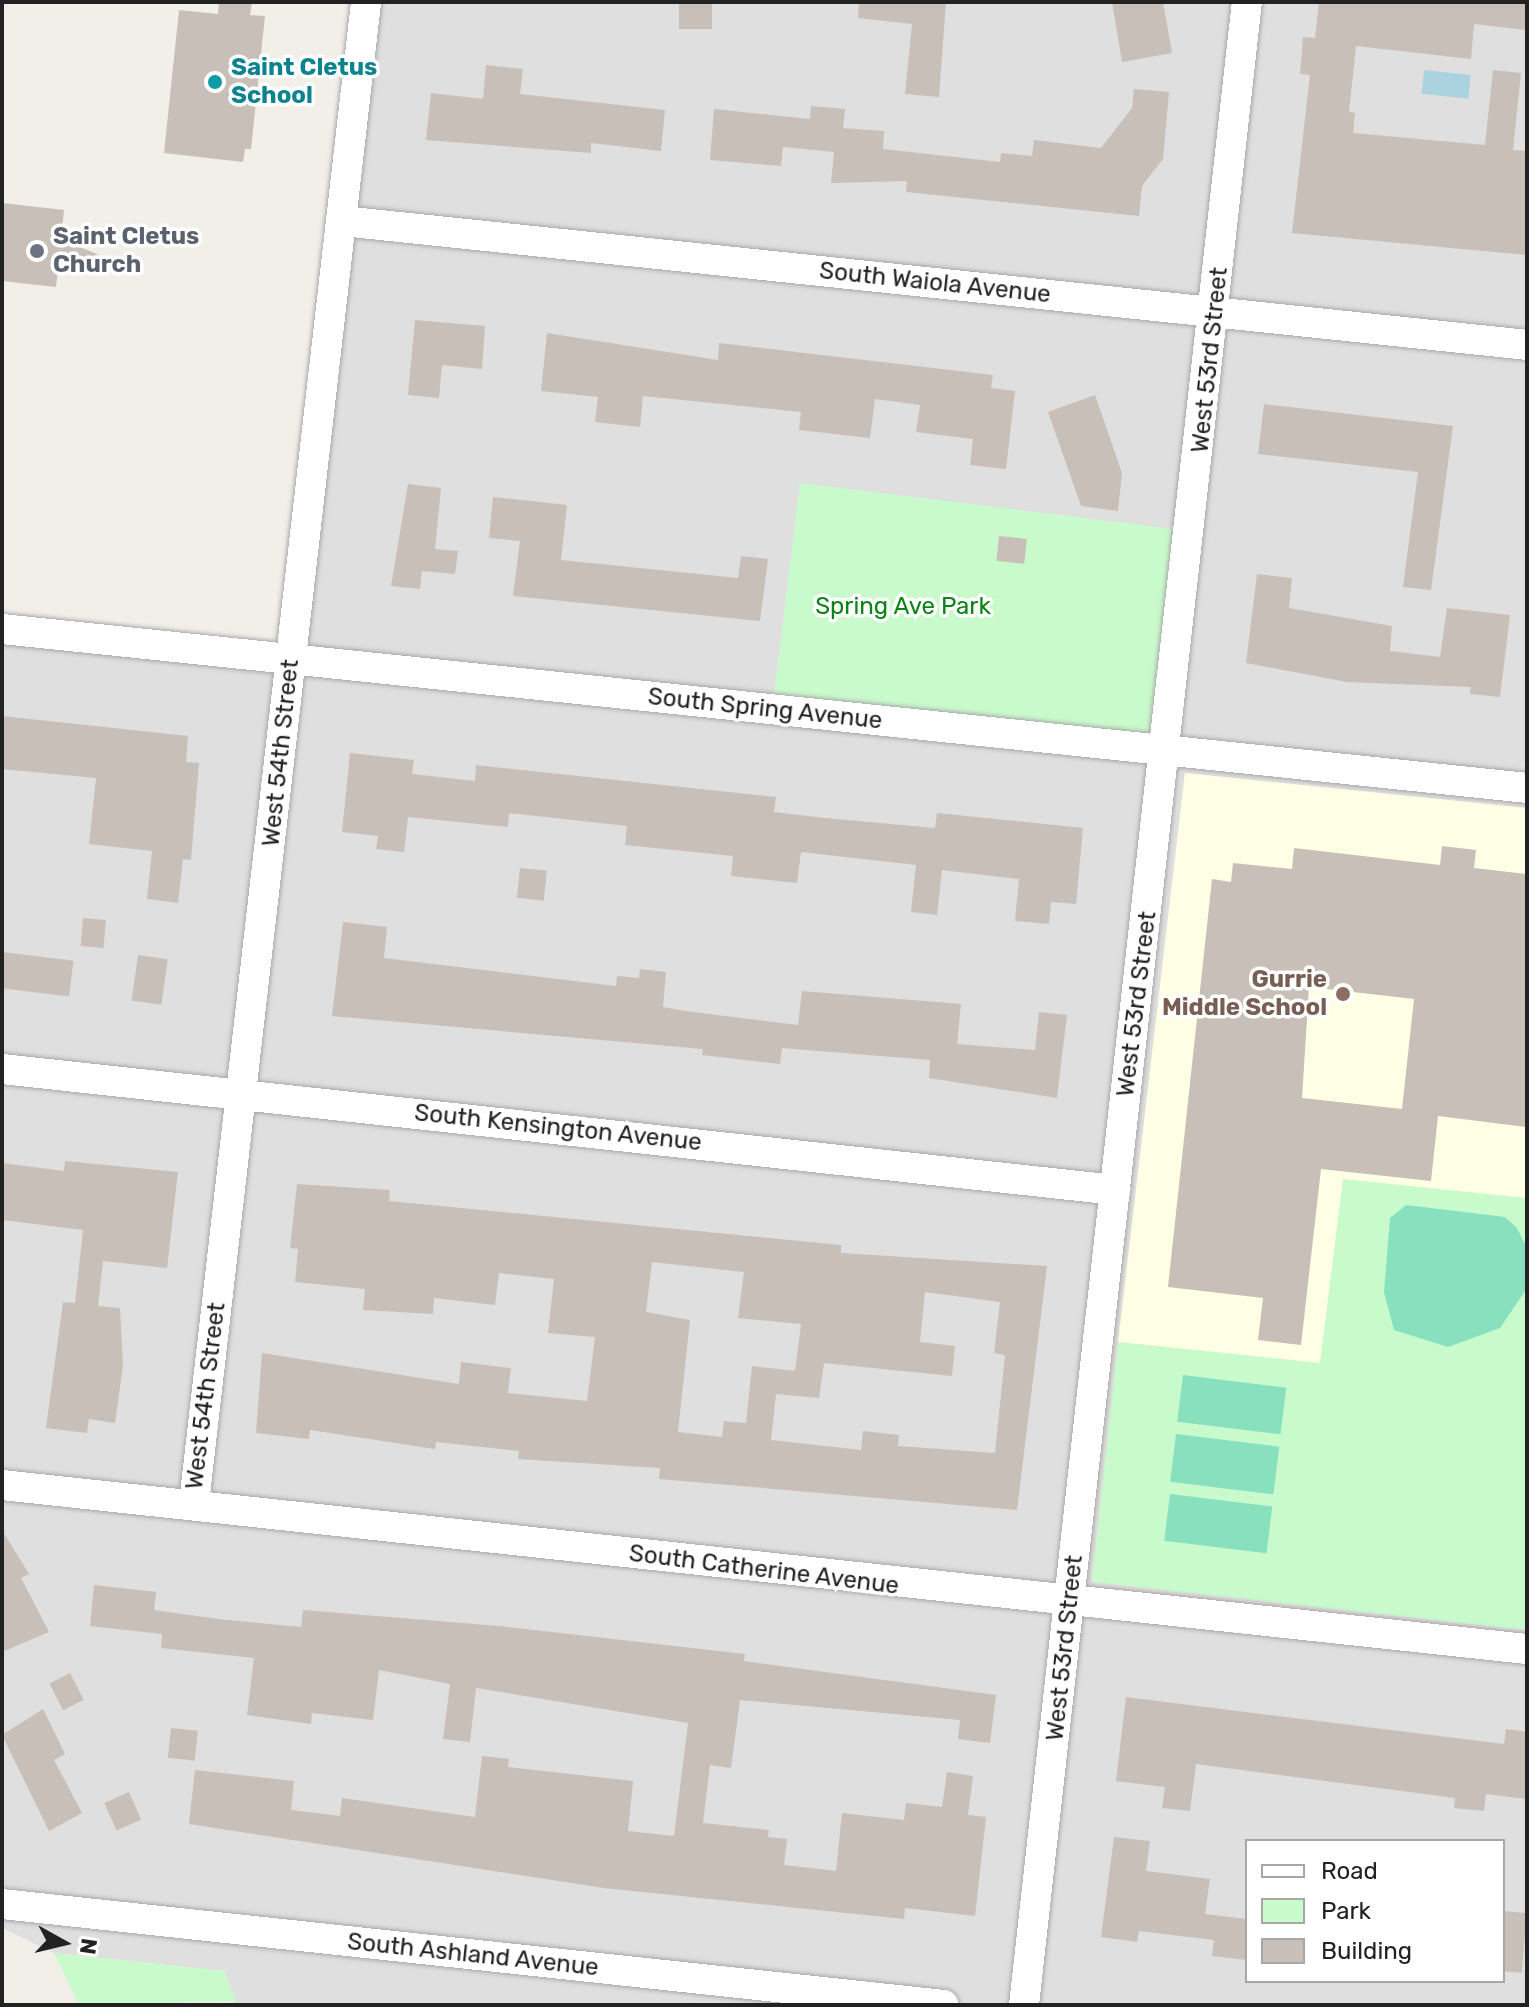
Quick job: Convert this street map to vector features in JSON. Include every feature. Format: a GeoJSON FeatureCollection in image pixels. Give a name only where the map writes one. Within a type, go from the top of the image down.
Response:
{"type":"FeatureCollection","features":[{"type":"Feature","properties":{"kind":"street","name":"West 54th Street"},"geometry":{"type":"LineString","coordinates":[[194,1503],[366,2]]}},
{"type":"Feature","properties":{"kind":"street","name":"West 53rd Street"},"geometry":{"type":"LineString","coordinates":[[1024,2005],[1216,312],[1247,2]]}},
{"type":"Feature","properties":{"kind":"street","name":"South Waiola Avenue"},"geometry":{"type":"LineString","coordinates":[[342,221],[1527,345]]}},
{"type":"Feature","properties":{"kind":"street","name":"South Spring Avenue"},"geometry":{"type":"LineString","coordinates":[[2,629],[1527,788]]}},
{"type":"Feature","properties":{"kind":"street","name":"South Kensington Avenue"},"geometry":{"type":"LineString","coordinates":[[2,1069],[1115,1190]]}},
{"type":"Feature","properties":{"kind":"street","name":"South Catherine Avenue"},"geometry":{"type":"LineString","coordinates":[[2,1485],[194,1503],[1070,1606],[1527,1649]]}},
{"type":"Feature","properties":{"kind":"street","name":"South Ashland Avenue"},"geometry":{"type":"LineString","coordinates":[[2,1904],[944,2005]]}},
{"type":"Feature","properties":{"kind":"shaded area"},"geometry":{"type":"Polygon","coordinates":[[[371,2],[1527,2],[1527,808],[1185,773],[1092,1581],[1527,1630],[1527,2005],[229,2005],[236,2001],[224,1971],[54,1953],[2,1928],[2,639],[293,669],[371,2]]]}},
{"type":"Feature","properties":{"kind":"shaded area","name":"Gurrie Middle School"},"geometry":{"type":"Polygon","coordinates":[[[1185,773],[1527,808],[1527,1198],[1344,1180],[1321,1363],[1118,1342],[1185,773]]]}},
{"type":"Feature","properties":{"kind":"green space","name":"Spring Ave Park"},"geometry":{"type":"Polygon","coordinates":[[[800,483],[1182,530],[1155,752],[773,705],[800,483]]]}},
{"type":"Feature","properties":{"kind":"green space"},"geometry":{"type":"Polygon","coordinates":[[[1343,1179],[1527,1198],[1527,1630],[1092,1582],[1118,1342],[1320,1363],[1343,1179]]]}},
{"type":"Feature","properties":{"kind":"green space"},"geometry":{"type":"Polygon","coordinates":[[[1406,1205],[1505,1217],[1517,1228],[1527,1248],[1527,1288],[1500,1328],[1448,1347],[1394,1330],[1384,1292],[1390,1218],[1406,1205]]]}},
{"type":"Feature","properties":{"kind":"green space"},"geometry":{"type":"Polygon","coordinates":[[[1183,1375],[1286,1388],[1280,1434],[1177,1422],[1183,1375]]]}},
{"type":"Feature","properties":{"kind":"green space"},"geometry":{"type":"Polygon","coordinates":[[[1176,1434],[1279,1447],[1273,1494],[1170,1482],[1176,1434]]]}},
{"type":"Feature","properties":{"kind":"green space"},"geometry":{"type":"Polygon","coordinates":[[[1170,1494],[1272,1507],[1267,1553],[1164,1541],[1170,1494]]]}},
{"type":"Feature","properties":{"kind":"green space"},"geometry":{"type":"Polygon","coordinates":[[[54,1953],[224,1971],[236,2001],[79,2005],[54,1953]]]}},
{"type":"Feature","properties":{"kind":"water"},"geometry":{"type":"Polygon","coordinates":[[[1424,70],[1471,75],[1468,99],[1421,94],[1424,70]]]}},
{"type":"Feature","properties":{"kind":"building","name":"Saint Cletus School"},"geometry":{"type":"Polygon","coordinates":[[[219,2],[252,2],[250,15],[265,16],[251,149],[245,149],[243,162],[164,153],[179,10],[218,14],[219,2]]]}},
{"type":"Feature","properties":{"kind":"building"},"geometry":{"type":"Polygon","coordinates":[[[679,2],[712,2],[712,29],[679,29],[679,2]]]}},
{"type":"Feature","properties":{"kind":"building"},"geometry":{"type":"Polygon","coordinates":[[[859,2],[946,2],[939,97],[905,94],[912,24],[858,18],[859,2]]]}},
{"type":"Feature","properties":{"kind":"building"},"geometry":{"type":"Polygon","coordinates":[[[1112,2],[1163,2],[1172,53],[1122,62],[1112,2]]]}},
{"type":"Feature","properties":{"kind":"building"},"geometry":{"type":"Polygon","coordinates":[[[1319,2],[1527,2],[1527,30],[1474,24],[1471,59],[1356,46],[1349,112],[1355,113],[1353,133],[1485,145],[1493,70],[1521,73],[1513,150],[1527,151],[1527,255],[1292,233],[1310,75],[1300,74],[1303,37],[1315,38],[1319,2]]]}},
{"type":"Feature","properties":{"kind":"building"},"geometry":{"type":"Polygon","coordinates":[[[486,65],[523,69],[520,94],[665,110],[661,151],[591,143],[591,153],[426,140],[431,93],[483,99],[486,65]]]}},
{"type":"Feature","properties":{"kind":"building"},"geometry":{"type":"Polygon","coordinates":[[[1134,89],[1169,92],[1163,159],[1142,186],[1139,216],[906,192],[907,181],[831,183],[834,152],[783,147],[781,166],[710,160],[714,109],[810,119],[811,106],[845,109],[843,128],[884,131],[883,149],[1000,162],[1001,153],[1032,156],[1034,140],[1101,148],[1132,108],[1134,89]]]}},
{"type":"Feature","properties":{"kind":"building","name":"Saint Cletus Church"},"geometry":{"type":"Polygon","coordinates":[[[2,203],[64,210],[61,239],[99,255],[59,260],[56,287],[2,281],[2,203]]]}},
{"type":"Feature","properties":{"kind":"building"},"geometry":{"type":"Polygon","coordinates":[[[415,320],[485,326],[482,369],[442,365],[439,398],[408,395],[415,320]]]}},
{"type":"Feature","properties":{"kind":"building"},"geometry":{"type":"Polygon","coordinates":[[[547,333],[718,360],[719,343],[993,375],[991,388],[1015,391],[1006,469],[970,465],[973,439],[916,432],[920,405],[875,399],[870,438],[799,430],[801,412],[643,396],[640,427],[595,422],[598,397],[541,391],[547,333]]]}},
{"type":"Feature","properties":{"kind":"building"},"geometry":{"type":"Polygon","coordinates":[[[1095,395],[1122,473],[1118,511],[1081,506],[1048,412],[1095,395]]]}},
{"type":"Feature","properties":{"kind":"building"},"geometry":{"type":"Polygon","coordinates":[[[1264,404],[1453,426],[1431,590],[1403,587],[1418,472],[1258,454],[1264,404]]]}},
{"type":"Feature","properties":{"kind":"building"},"geometry":{"type":"Polygon","coordinates":[[[408,484],[441,488],[435,549],[458,551],[455,574],[422,571],[420,589],[391,586],[408,484]]]}},
{"type":"Feature","properties":{"kind":"building"},"geometry":{"type":"Polygon","coordinates":[[[493,497],[567,505],[561,560],[738,578],[741,556],[768,559],[760,621],[513,596],[520,541],[489,538],[493,497]]]}},
{"type":"Feature","properties":{"kind":"building"},"geometry":{"type":"Polygon","coordinates":[[[999,536],[1027,539],[1024,564],[996,561],[999,536]]]}},
{"type":"Feature","properties":{"kind":"building"},"geometry":{"type":"Polygon","coordinates":[[[1257,574],[1292,578],[1289,608],[1392,626],[1390,651],[1440,657],[1447,608],[1510,615],[1500,697],[1470,694],[1471,687],[1347,682],[1246,663],[1257,574]]]}},
{"type":"Feature","properties":{"kind":"building"},"geometry":{"type":"Polygon","coordinates":[[[2,716],[188,736],[186,762],[199,763],[191,860],[183,859],[178,903],[147,899],[152,851],[89,844],[96,778],[2,769],[2,716]]]}},
{"type":"Feature","properties":{"kind":"building"},"geometry":{"type":"Polygon","coordinates":[[[350,753],[414,760],[412,774],[475,781],[476,765],[776,797],[774,812],[825,818],[935,828],[937,813],[1083,828],[1076,904],[1051,902],[1049,924],[1015,921],[1019,879],[942,870],[937,915],[911,912],[916,865],[801,852],[797,883],[731,876],[733,856],[625,845],[627,826],[509,813],[508,827],[408,817],[404,852],[376,849],[378,836],[342,832],[350,753]]]}},
{"type":"Feature","properties":{"kind":"building"},"geometry":{"type":"Polygon","coordinates":[[[1442,846],[1476,850],[1474,868],[1527,874],[1527,1127],[1438,1116],[1431,1181],[1321,1169],[1301,1345],[1258,1340],[1263,1298],[1168,1287],[1212,879],[1231,882],[1233,863],[1292,869],[1294,848],[1440,865],[1442,846]],[[1309,987],[1302,1098],[1402,1109],[1414,999],[1309,987]]]}},
{"type":"Feature","properties":{"kind":"building"},"geometry":{"type":"Polygon","coordinates":[[[520,868],[547,871],[544,901],[517,898],[520,868]]]}},
{"type":"Feature","properties":{"kind":"building"},"geometry":{"type":"Polygon","coordinates":[[[83,918],[106,920],[103,948],[81,946],[83,918]]]}},
{"type":"Feature","properties":{"kind":"building"},"geometry":{"type":"Polygon","coordinates":[[[343,922],[387,927],[384,958],[616,986],[617,976],[639,978],[640,969],[666,972],[663,1007],[685,1011],[798,1025],[802,991],[961,1004],[957,1044],[1035,1050],[1039,1012],[1067,1015],[1057,1098],[929,1078],[930,1060],[782,1048],[780,1064],[702,1055],[703,1049],[332,1016],[343,922]]]}},
{"type":"Feature","properties":{"kind":"building"},"geometry":{"type":"Polygon","coordinates":[[[2,952],[73,961],[69,997],[2,988],[2,952]]]}},
{"type":"Feature","properties":{"kind":"building"},"geometry":{"type":"Polygon","coordinates":[[[138,955],[168,959],[161,1005],[132,1001],[138,955]]]}},
{"type":"Feature","properties":{"kind":"building"},"geometry":{"type":"Polygon","coordinates":[[[65,1161],[178,1172],[167,1268],[103,1261],[98,1306],[120,1308],[123,1366],[115,1423],[89,1419],[87,1433],[46,1428],[63,1302],[75,1303],[83,1230],[2,1220],[2,1163],[64,1171],[65,1161]]]}},
{"type":"Feature","properties":{"kind":"building"},"geometry":{"type":"Polygon","coordinates":[[[297,1184],[390,1190],[389,1201],[841,1245],[841,1253],[1047,1266],[1017,1510],[659,1479],[660,1468],[518,1459],[519,1451],[436,1442],[435,1449],[310,1430],[309,1439],[256,1433],[262,1353],[459,1384],[461,1362],[511,1368],[508,1393],[587,1401],[595,1337],[548,1333],[554,1279],[499,1273],[495,1305],[434,1298],[433,1314],[363,1310],[365,1289],[295,1282],[298,1249],[290,1248],[297,1184]],[[652,1262],[646,1312],[690,1320],[678,1432],[722,1437],[724,1421],[746,1423],[752,1366],[795,1371],[801,1324],[738,1318],[744,1272],[652,1262]],[[925,1292],[920,1342],[955,1346],[952,1376],[824,1363],[819,1398],[776,1394],[771,1440],[861,1450],[863,1431],[899,1435],[898,1446],[995,1453],[1005,1355],[994,1353],[1000,1302],[925,1292]]]}},
{"type":"Feature","properties":{"kind":"building"},"geometry":{"type":"Polygon","coordinates":[[[2,1530],[29,1574],[21,1578],[49,1632],[2,1652],[2,1530]]]}},
{"type":"Feature","properties":{"kind":"building"},"geometry":{"type":"Polygon","coordinates":[[[94,1585],[156,1592],[154,1610],[218,1619],[301,1627],[303,1610],[499,1626],[745,1654],[744,1661],[996,1695],[990,1743],[958,1739],[960,1720],[740,1700],[731,1768],[710,1765],[703,1823],[769,1830],[768,1837],[787,1839],[784,1865],[836,1871],[842,1813],[904,1820],[906,1803],[942,1807],[947,1772],[973,1776],[968,1815],[986,1817],[975,1916],[905,1908],[904,1919],[604,1888],[189,1824],[195,1770],[294,1781],[291,1810],[340,1816],[342,1798],[475,1817],[482,1756],[509,1759],[508,1767],[633,1781],[628,1831],[674,1836],[688,1723],[476,1688],[470,1742],[443,1739],[450,1684],[379,1670],[373,1720],[312,1713],[311,1724],[247,1715],[254,1658],[161,1648],[162,1634],[90,1626],[94,1585]]]}},
{"type":"Feature","properties":{"kind":"building"},"geometry":{"type":"Polygon","coordinates":[[[70,1673],[84,1700],[63,1710],[50,1683],[70,1673]]]}},
{"type":"Feature","properties":{"kind":"building"},"geometry":{"type":"Polygon","coordinates":[[[1126,1697],[1504,1744],[1506,1729],[1527,1732],[1527,1799],[1486,1794],[1484,1811],[1454,1808],[1455,1798],[1196,1764],[1190,1811],[1162,1808],[1165,1787],[1116,1781],[1126,1697]]]}},
{"type":"Feature","properties":{"kind":"building"},"geometry":{"type":"Polygon","coordinates":[[[43,1709],[65,1754],[54,1760],[82,1813],[49,1831],[2,1735],[43,1709]]]}},
{"type":"Feature","properties":{"kind":"building"},"geometry":{"type":"Polygon","coordinates":[[[171,1728],[198,1731],[195,1761],[168,1758],[171,1728]]]}},
{"type":"Feature","properties":{"kind":"building"},"geometry":{"type":"Polygon","coordinates":[[[129,1792],[141,1819],[117,1830],[104,1803],[129,1792]]]}},
{"type":"Feature","properties":{"kind":"building"},"geometry":{"type":"Polygon","coordinates":[[[1114,1837],[1150,1841],[1146,1871],[1210,1879],[1205,1914],[1245,1919],[1245,1960],[1212,1956],[1214,1940],[1139,1931],[1137,1942],[1101,1937],[1114,1837]]]}},
{"type":"Feature","properties":{"kind":"building"},"geometry":{"type":"Polygon","coordinates":[[[1505,1911],[1527,1913],[1522,1973],[1505,1971],[1505,1911]]]}},
{"type":"Feature","properties":{"kind":"place","name":"Saint Cletus School"},"geometry":{"type":"Point","coordinates":[215,82]}},
{"type":"Feature","properties":{"kind":"place","name":"Saint Cletus Church"},"geometry":{"type":"Point","coordinates":[37,251]}},
{"type":"Feature","properties":{"kind":"place","name":"Gurrie Middle School"},"geometry":{"type":"Point","coordinates":[1343,994]}}]}
